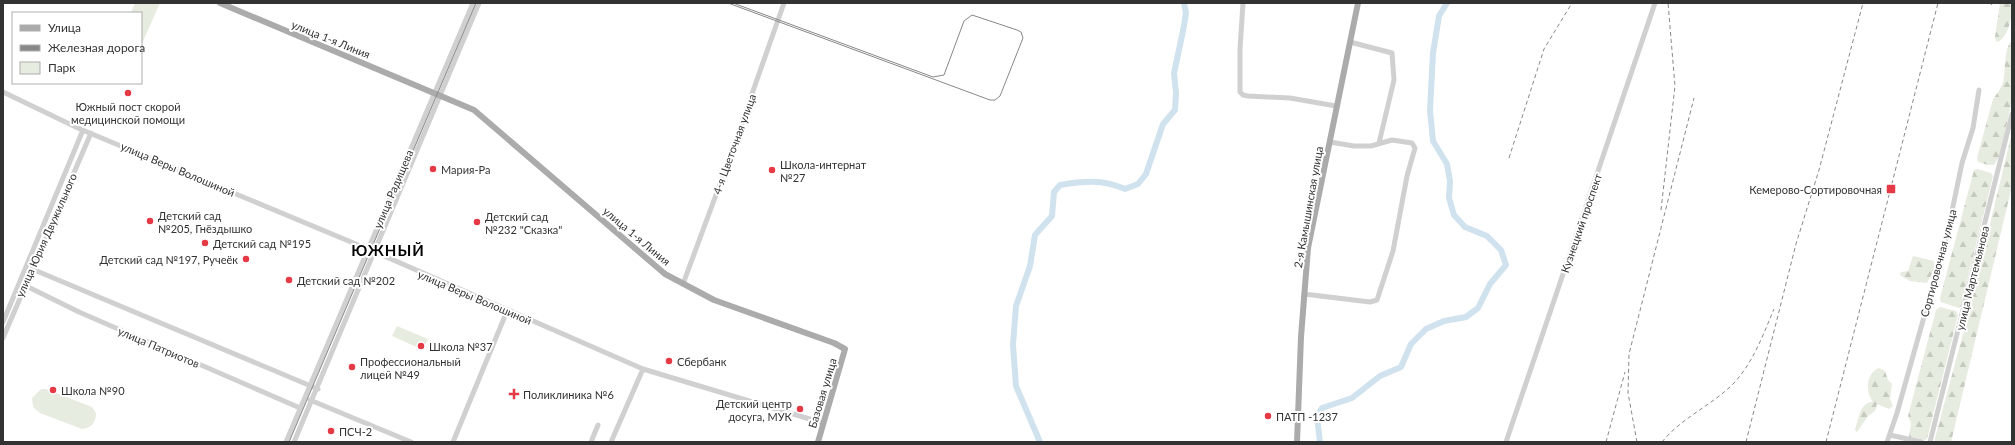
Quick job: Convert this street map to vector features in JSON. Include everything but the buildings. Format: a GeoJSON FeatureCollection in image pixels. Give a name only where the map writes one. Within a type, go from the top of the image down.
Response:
{"type":"FeatureCollection","features":[{"type":"Feature","properties":{"kind":"main road","name":"улица 1-я Линия"},"geometry":{"type":"LineString","coordinates":[[220,3],[474,110],[486,118],[646,258],[683,284],[714,300],[834,343],[845,349]]}},
{"type":"Feature","properties":{"kind":"main road","name":"2-я Камышинская улица"},"geometry":{"type":"LineString","coordinates":[[1298,442],[1304,294],[1308,248],[1358,3]]}},
{"type":"Feature","properties":{"kind":"main road","name":"Базовая улица"},"geometry":{"type":"LineString","coordinates":[[818,442],[845,349]]}},
{"type":"Feature","properties":{"kind":"street","name":"улица Радищева"},"geometry":{"type":"LineString","coordinates":[[286,442],[433,93],[473,3]]}},
{"type":"Feature","properties":{"kind":"street","name":"улица Радищева"},"geometry":{"type":"LineString","coordinates":[[294,442],[318,389],[479,3]]}},
{"type":"Feature","properties":{"kind":"street","name":"4-я Цветочная улица"},"geometry":{"type":"LineString","coordinates":[[683,284],[784,3]]}},
{"type":"Feature","properties":{"kind":"street"},"geometry":{"type":"LineString","coordinates":[[1243,3],[1240,49],[1240,92],[1242,95],[1290,98],[1336,106]]}},
{"type":"Feature","properties":{"kind":"street","name":"Кузнецкий проспект"},"geometry":{"type":"LineString","coordinates":[[1506,442],[1655,3]]}},
{"type":"Feature","properties":{"kind":"street"},"geometry":{"type":"LineString","coordinates":[[1350,42],[1392,53],[1394,80],[1379,143]]}},
{"type":"Feature","properties":{"kind":"street","name":"Сортировочная улица"},"geometry":{"type":"LineString","coordinates":[[1887,442],[1898,413],[1947,235],[1962,163],[1973,128],[1980,90]]}},
{"type":"Feature","properties":{"kind":"street","name":"улица Веры Волошиной"},"geometry":{"type":"LineString","coordinates":[[3,92],[83,130],[368,249],[507,311],[643,369],[823,423]]}},
{"type":"Feature","properties":{"kind":"street","name":"улица Мартемьянова"},"geometry":{"type":"LineString","coordinates":[[1930,442],[2012,114]]}},
{"type":"Feature","properties":{"kind":"street","name":"улица Юрия Двужильного"},"geometry":{"type":"LineString","coordinates":[[3,338],[62,181],[83,130]]}},
{"type":"Feature","properties":{"kind":"street","name":"улица Юрия Двужильного"},"geometry":{"type":"LineString","coordinates":[[3,322],[32,269],[91,133]]}},
{"type":"Feature","properties":{"kind":"street"},"geometry":{"type":"LineString","coordinates":[[1304,294],[1370,302],[1377,300],[1393,251],[1406,176],[1415,148],[1412,143],[1392,140],[1371,146],[1354,146],[1330,142]]}},
{"type":"Feature","properties":{"kind":"street"},"geometry":{"type":"LineString","coordinates":[[62,181],[69,184]]}},
{"type":"Feature","properties":{"kind":"street","name":"улица Патриотов"},"geometry":{"type":"LineString","coordinates":[[32,269],[318,389]]}},
{"type":"Feature","properties":{"kind":"street","name":"улица Патриотов"},"geometry":{"type":"LineString","coordinates":[[22,285],[300,408]]}},
{"type":"Feature","properties":{"kind":"street"},"geometry":{"type":"LineString","coordinates":[[453,442],[507,311]]}},
{"type":"Feature","properties":{"kind":"street"},"geometry":{"type":"LineString","coordinates":[[611,442],[643,369]]}},
{"type":"Feature","properties":{"kind":"street"},"geometry":{"type":"LineString","coordinates":[[305,397],[411,442]]}},
{"type":"Feature","properties":{"kind":"street"},"geometry":{"type":"LineString","coordinates":[[591,442],[598,426]]}},
{"type":"Feature","properties":{"kind":"street"},"geometry":{"type":"LineString","coordinates":[[1890,435],[1921,442]]}},
{"type":"Feature","properties":{"kind":"green space"},"geometry":{"type":"Polygon","coordinates":[[[135,3],[160,3],[142,44],[142,12],[131,12],[135,3]]]}},
{"type":"Feature","properties":{"kind":"green space"},"geometry":{"type":"Polygon","coordinates":[[[2000,3],[2012,3],[2012,8],[2008,30],[1998,42],[1996,41],[1995,37],[2000,3]]]}},
{"type":"Feature","properties":{"kind":"green space"},"geometry":{"type":"Polygon","coordinates":[[[2012,41],[2012,100],[2000,155],[1994,165],[1988,165],[1978,162],[1977,158],[1993,99],[2003,83],[2007,49],[2012,41]]]}},
{"type":"Feature","properties":{"kind":"green space"},"geometry":{"type":"Polygon","coordinates":[[[2012,132],[2012,186],[1951,442],[1934,442],[1972,300],[2012,132]]]}},
{"type":"Feature","properties":{"kind":"green space"},"geometry":{"type":"Polygon","coordinates":[[[1977,169],[1991,173],[1993,176],[1961,306],[1959,308],[1941,302],[1940,298],[1974,170],[1977,169]]]}},
{"type":"Feature","properties":{"kind":"green space"},"geometry":{"type":"Polygon","coordinates":[[[1913,256],[1934,261],[1934,270],[1927,283],[1910,281],[1900,275],[1901,272],[1908,271],[1913,256]]]}},
{"type":"Feature","properties":{"kind":"green space"},"geometry":{"type":"Polygon","coordinates":[[[1940,307],[1956,311],[1958,315],[1927,439],[1923,441],[1909,437],[1911,423],[1908,416],[1936,310],[1940,307]]]}},
{"type":"Feature","properties":{"kind":"green space"},"geometry":{"type":"Polygon","coordinates":[[[397,326],[428,339],[423,350],[392,336],[397,326]]]}},
{"type":"Feature","properties":{"kind":"green space"},"geometry":{"type":"Polygon","coordinates":[[[1879,368],[1885,371],[1888,380],[1892,384],[1890,399],[1893,406],[1889,409],[1877,404],[1875,411],[1868,416],[1857,432],[1855,430],[1862,408],[1873,402],[1870,398],[1868,388],[1869,378],[1875,370],[1879,368]]]}},
{"type":"Feature","properties":{"kind":"green space"},"geometry":{"type":"Polygon","coordinates":[[[41,389],[46,389],[92,407],[96,413],[94,422],[90,426],[82,429],[40,413],[33,407],[32,398],[41,389]]]}},
{"type":"Feature","properties":{"kind":"waterway"},"geometry":{"type":"LineString","coordinates":[[1040,442],[1016,386],[1013,345],[1016,306],[1030,266],[1035,235],[1052,216],[1054,192],[1060,185],[1100,182],[1125,189],[1138,184],[1146,174],[1163,124],[1175,110],[1176,93],[1174,73],[1186,13],[1184,3]]}},
{"type":"Feature","properties":{"kind":"waterway"},"geometry":{"type":"LineString","coordinates":[[1320,442],[1317,417],[1322,408],[1352,398],[1380,376],[1401,367],[1411,344],[1426,329],[1444,321],[1466,317],[1478,308],[1490,284],[1506,265],[1501,250],[1487,236],[1465,227],[1454,215],[1449,198],[1450,181],[1447,164],[1433,141],[1430,110],[1433,53],[1439,16],[1447,3]]}},
{"type":"Feature","properties":{"kind":"tram line"},"geometry":{"type":"LineString","coordinates":[[289,442],[476,3]]}},
{"type":"Feature","properties":{"kind":"tram line"},"geometry":{"type":"LineString","coordinates":[[728,3],[990,100],[995,100],[1000,96],[1023,38],[1021,32],[1017,30],[972,15],[964,21],[944,75],[933,77],[733,3]]}},
{"type":"Feature","properties":{"kind":"railway"},"geometry":{"type":"LineString","coordinates":[[1509,158],[1544,49],[1572,3]]}},
{"type":"Feature","properties":{"kind":"railway"},"geometry":{"type":"LineString","coordinates":[[1661,210],[1675,86],[1668,3]]}},
{"type":"Feature","properties":{"kind":"railway"},"geometry":{"type":"LineString","coordinates":[[1746,442],[1796,244],[1819,170],[1863,3]]}},
{"type":"Feature","properties":{"kind":"railway"},"geometry":{"type":"LineString","coordinates":[[1826,442],[1938,3]]}},
{"type":"Feature","properties":{"kind":"railway"},"geometry":{"type":"LineString","coordinates":[[1637,442],[1628,393],[1629,354],[1694,98]]}},
{"type":"Feature","properties":{"kind":"railway"},"geometry":{"type":"LineString","coordinates":[[1662,442],[1678,426],[1724,392],[1740,376],[1752,358],[1774,309]]}},
{"type":"Feature","properties":{"kind":"railway"},"geometry":{"type":"LineString","coordinates":[[1606,442],[1625,372]]}},
{"type":"Feature","properties":{"kind":"place","name":"Южный пост скорой медицинской помощи"},"geometry":{"type":"Point","coordinates":[128,93]}},
{"type":"Feature","properties":{"kind":"place","name":"Мария-Ра"},"geometry":{"type":"Point","coordinates":[433,169]}},
{"type":"Feature","properties":{"kind":"place","name":"Школа-интернат №27"},"geometry":{"type":"Point","coordinates":[772,170]}},
{"type":"Feature","properties":{"kind":"place","name":"Кемерово-Сортировочная"},"geometry":{"type":"Point","coordinates":[1891,189]}},
{"type":"Feature","properties":{"kind":"place","name":"Детский сад №205, Гнёздышко"},"geometry":{"type":"Point","coordinates":[150,221]}},
{"type":"Feature","properties":{"kind":"place","name":"Детский сад №232 \"Сказка\""},"geometry":{"type":"Point","coordinates":[477,222]}},
{"type":"Feature","properties":{"kind":"place","name":"Детский сад №195"},"geometry":{"type":"Point","coordinates":[205,243]}},
{"type":"Feature","properties":{"kind":"place","name":"Детский сад №197, Ручеёк"},"geometry":{"type":"Point","coordinates":[246,259]}},
{"type":"Feature","properties":{"kind":"place","name":"Детский сад №202"},"geometry":{"type":"Point","coordinates":[289,280]}},
{"type":"Feature","properties":{"kind":"place","name":"Школа №37"},"geometry":{"type":"Point","coordinates":[421,346]}},
{"type":"Feature","properties":{"kind":"place","name":"Сбербанк"},"geometry":{"type":"Point","coordinates":[669,361]}},
{"type":"Feature","properties":{"kind":"place","name":"Профессиональный лицей №49"},"geometry":{"type":"Point","coordinates":[352,367]}},
{"type":"Feature","properties":{"kind":"place","name":"Школа №90"},"geometry":{"type":"Point","coordinates":[53,390]}},
{"type":"Feature","properties":{"kind":"place","name":"Поликлиника №6"},"geometry":{"type":"Point","coordinates":[514,394]}},
{"type":"Feature","properties":{"kind":"place","name":"Детский центр досуга, МУК"},"geometry":{"type":"Point","coordinates":[800,409]}},
{"type":"Feature","properties":{"kind":"place","name":"ПАТП -1237"},"geometry":{"type":"Point","coordinates":[1268,416]}},
{"type":"Feature","properties":{"kind":"place","name":"ПСЧ-2"},"geometry":{"type":"Point","coordinates":[331,431]}},
{"type":"Feature","properties":{"kind":"district","name":"ЮЖНЫЙ"},"geometry":{"type":"Point","coordinates":[388,250]}}]}
